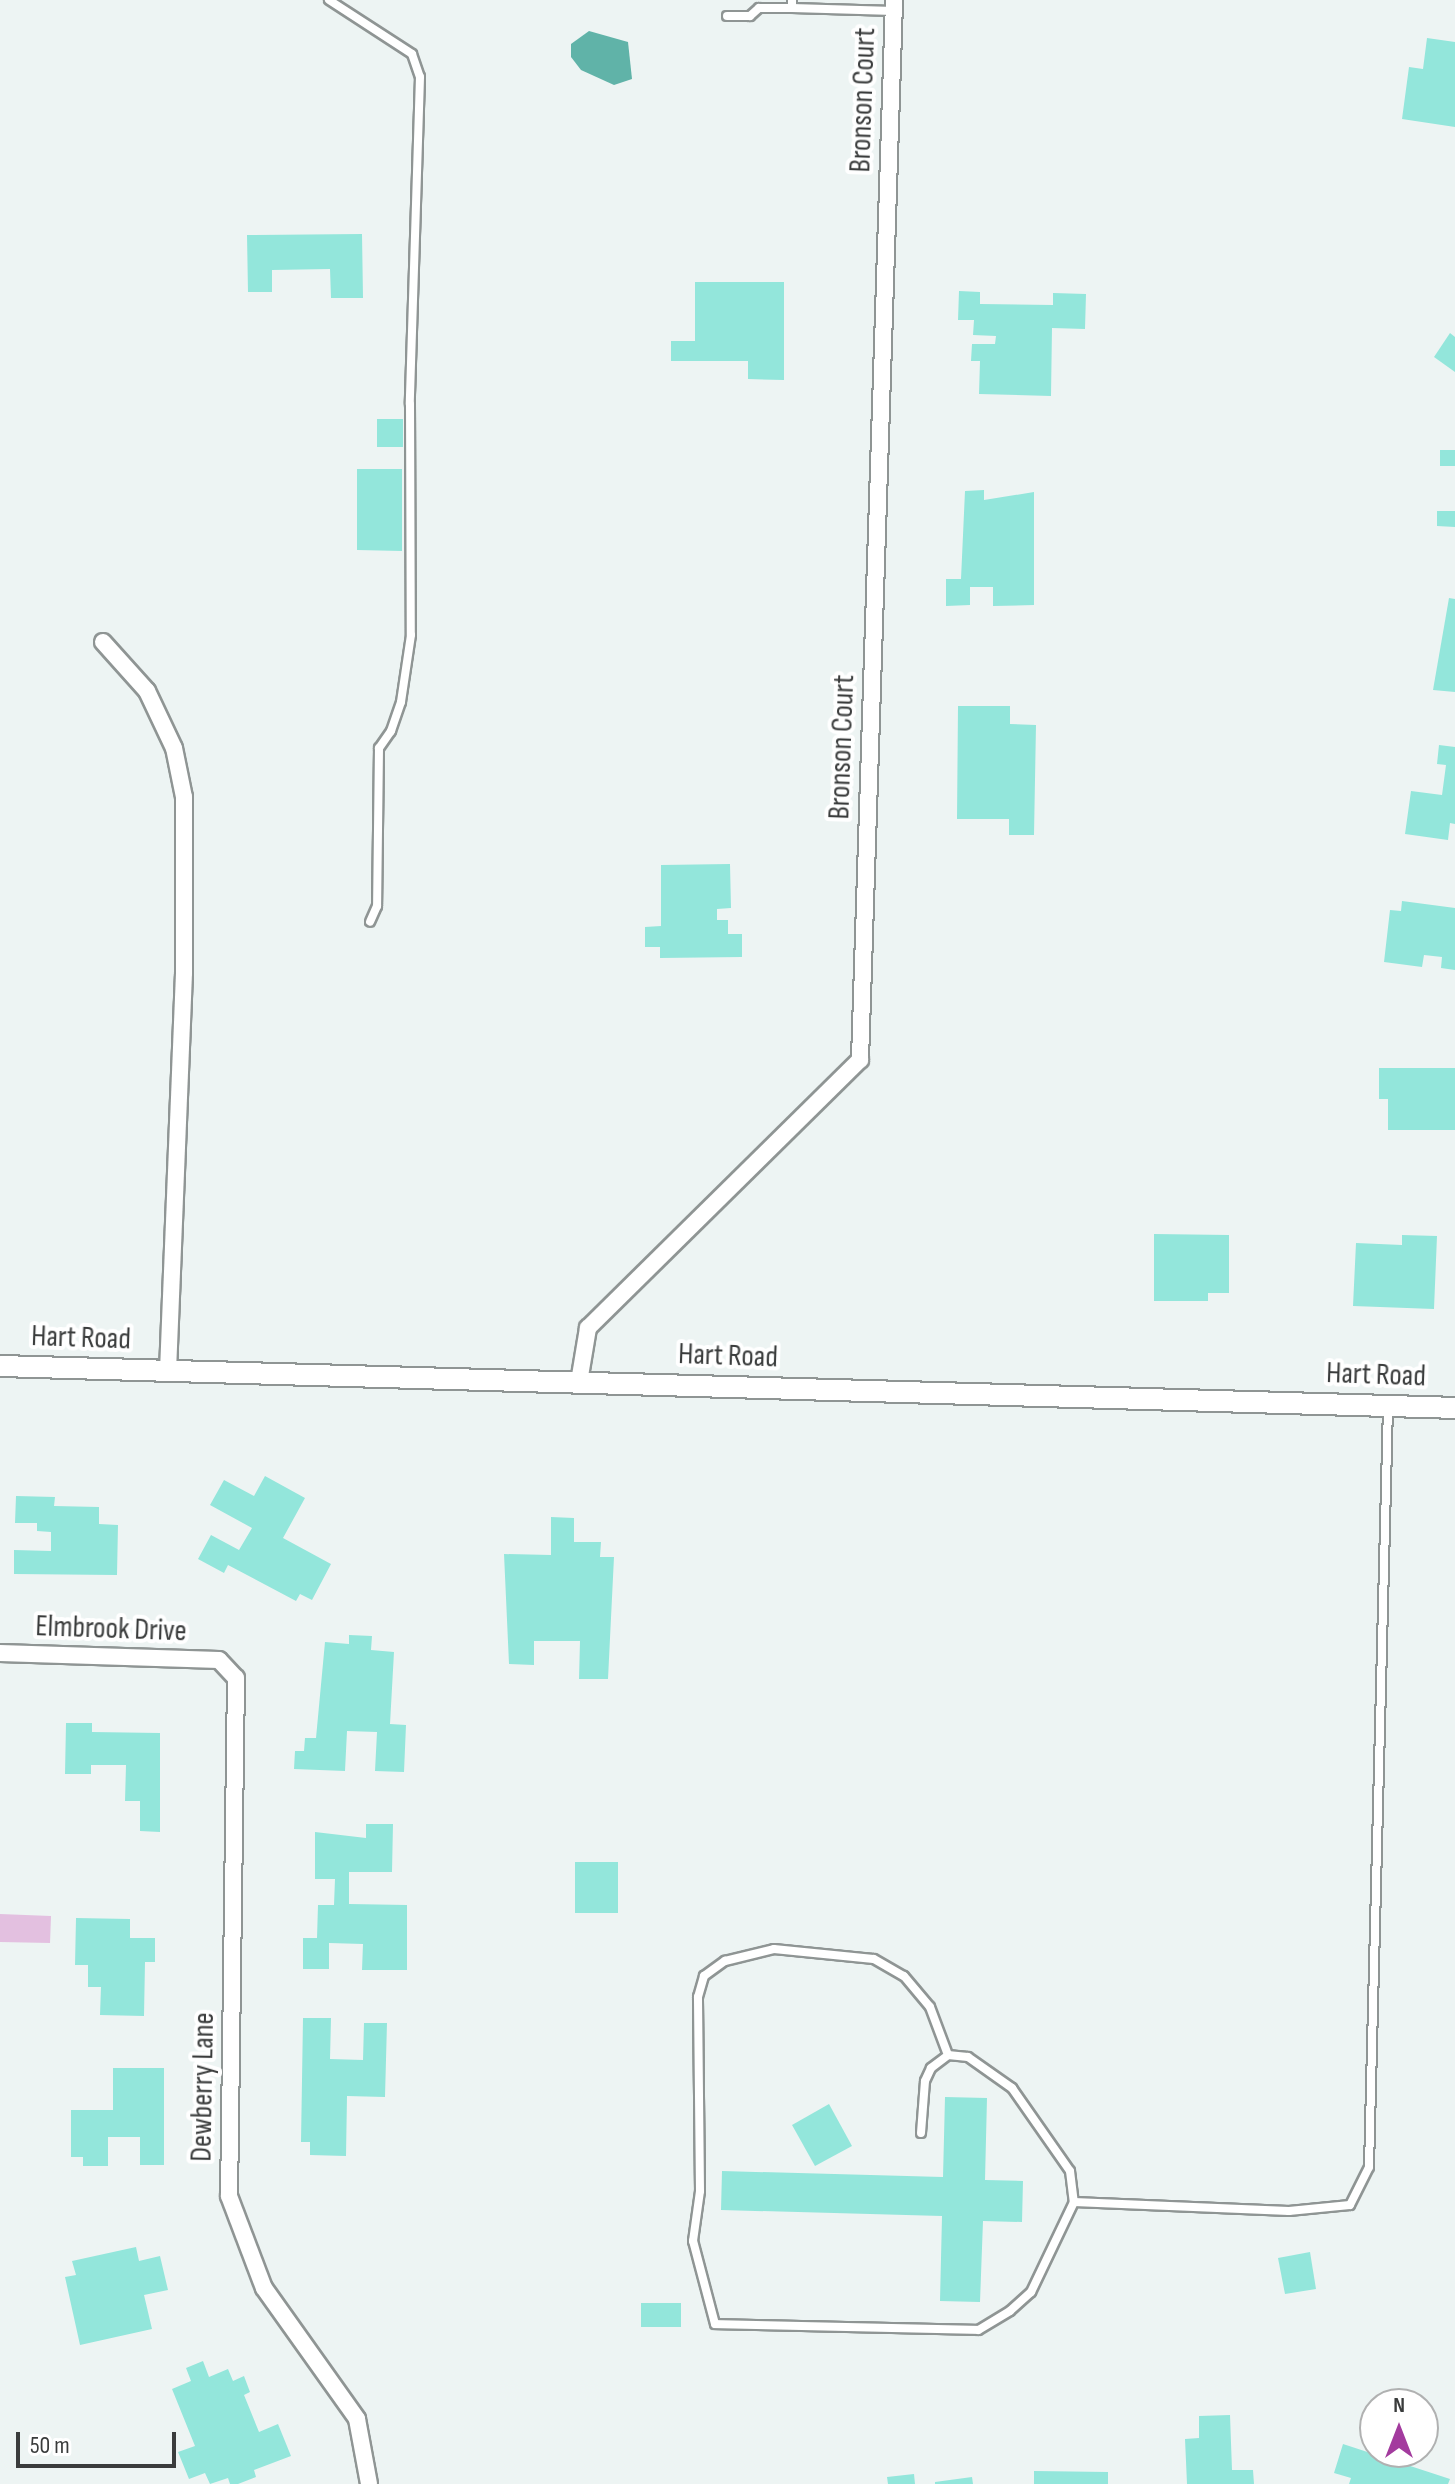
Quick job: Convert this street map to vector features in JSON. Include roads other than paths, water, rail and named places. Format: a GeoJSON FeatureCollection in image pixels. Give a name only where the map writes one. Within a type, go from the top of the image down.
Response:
{"type":"FeatureCollection","features":[{"type":"Feature","properties":{"kind":"street","name":"Bronson Court"},"geometry":{"type":"LineString","coordinates":[[579,1382],[588,1328],[860,1060],[894,5]]}},
{"type":"Feature","properties":{"kind":"street"},"geometry":{"type":"LineString","coordinates":[[103,642],[147,691],[174,748],[184,797],[184,973],[168,1370]]}},
{"type":"Feature","properties":{"kind":"street","name":"Hart Road"},"geometry":{"type":"LineString","coordinates":[[0,1366],[1455,1408]]}},
{"type":"Feature","properties":{"kind":"street","name":"Elmbrook Drive"},"geometry":{"type":"LineString","coordinates":[[0,1653],[219,1660]]}},
{"type":"Feature","properties":{"kind":"street","name":"Dewberry Lane"},"geometry":{"type":"LineString","coordinates":[[219,1660],[236,1678],[229,2196],[264,2288],[357,2419],[369,2484]]}},
{"type":"Feature","properties":{"kind":"lane"},"geometry":{"type":"LineString","coordinates":[[329,0],[412,54],[420,77],[410,404],[411,635],[401,702],[391,731],[379,748],[377,906],[370,922]]}},
{"type":"Feature","properties":{"kind":"lane"},"geometry":{"type":"LineString","coordinates":[[727,16],[750,16],[759,8],[792,4],[894,5]]}},
{"type":"Feature","properties":{"kind":"lane"},"geometry":{"type":"LineString","coordinates":[[1074,2202],[1289,2211],[1350,2205],[1369,2167],[1388,1405]]}},
{"type":"Feature","properties":{"kind":"lane"},"geometry":{"type":"LineString","coordinates":[[774,1949],[874,1959],[904,1976],[930,2007],[948,2055],[988,2066],[1012,2088],[1070,2171],[1074,2202],[1031,2292],[978,2330],[715,2324],[693,2241],[700,2191],[698,1997],[704,1976],[725,1961],[774,1949]]}},
{"type":"Feature","properties":{"kind":"lane"},"geometry":{"type":"LineString","coordinates":[[921,2133],[925,2081],[931,2068],[948,2055]]}}]}
